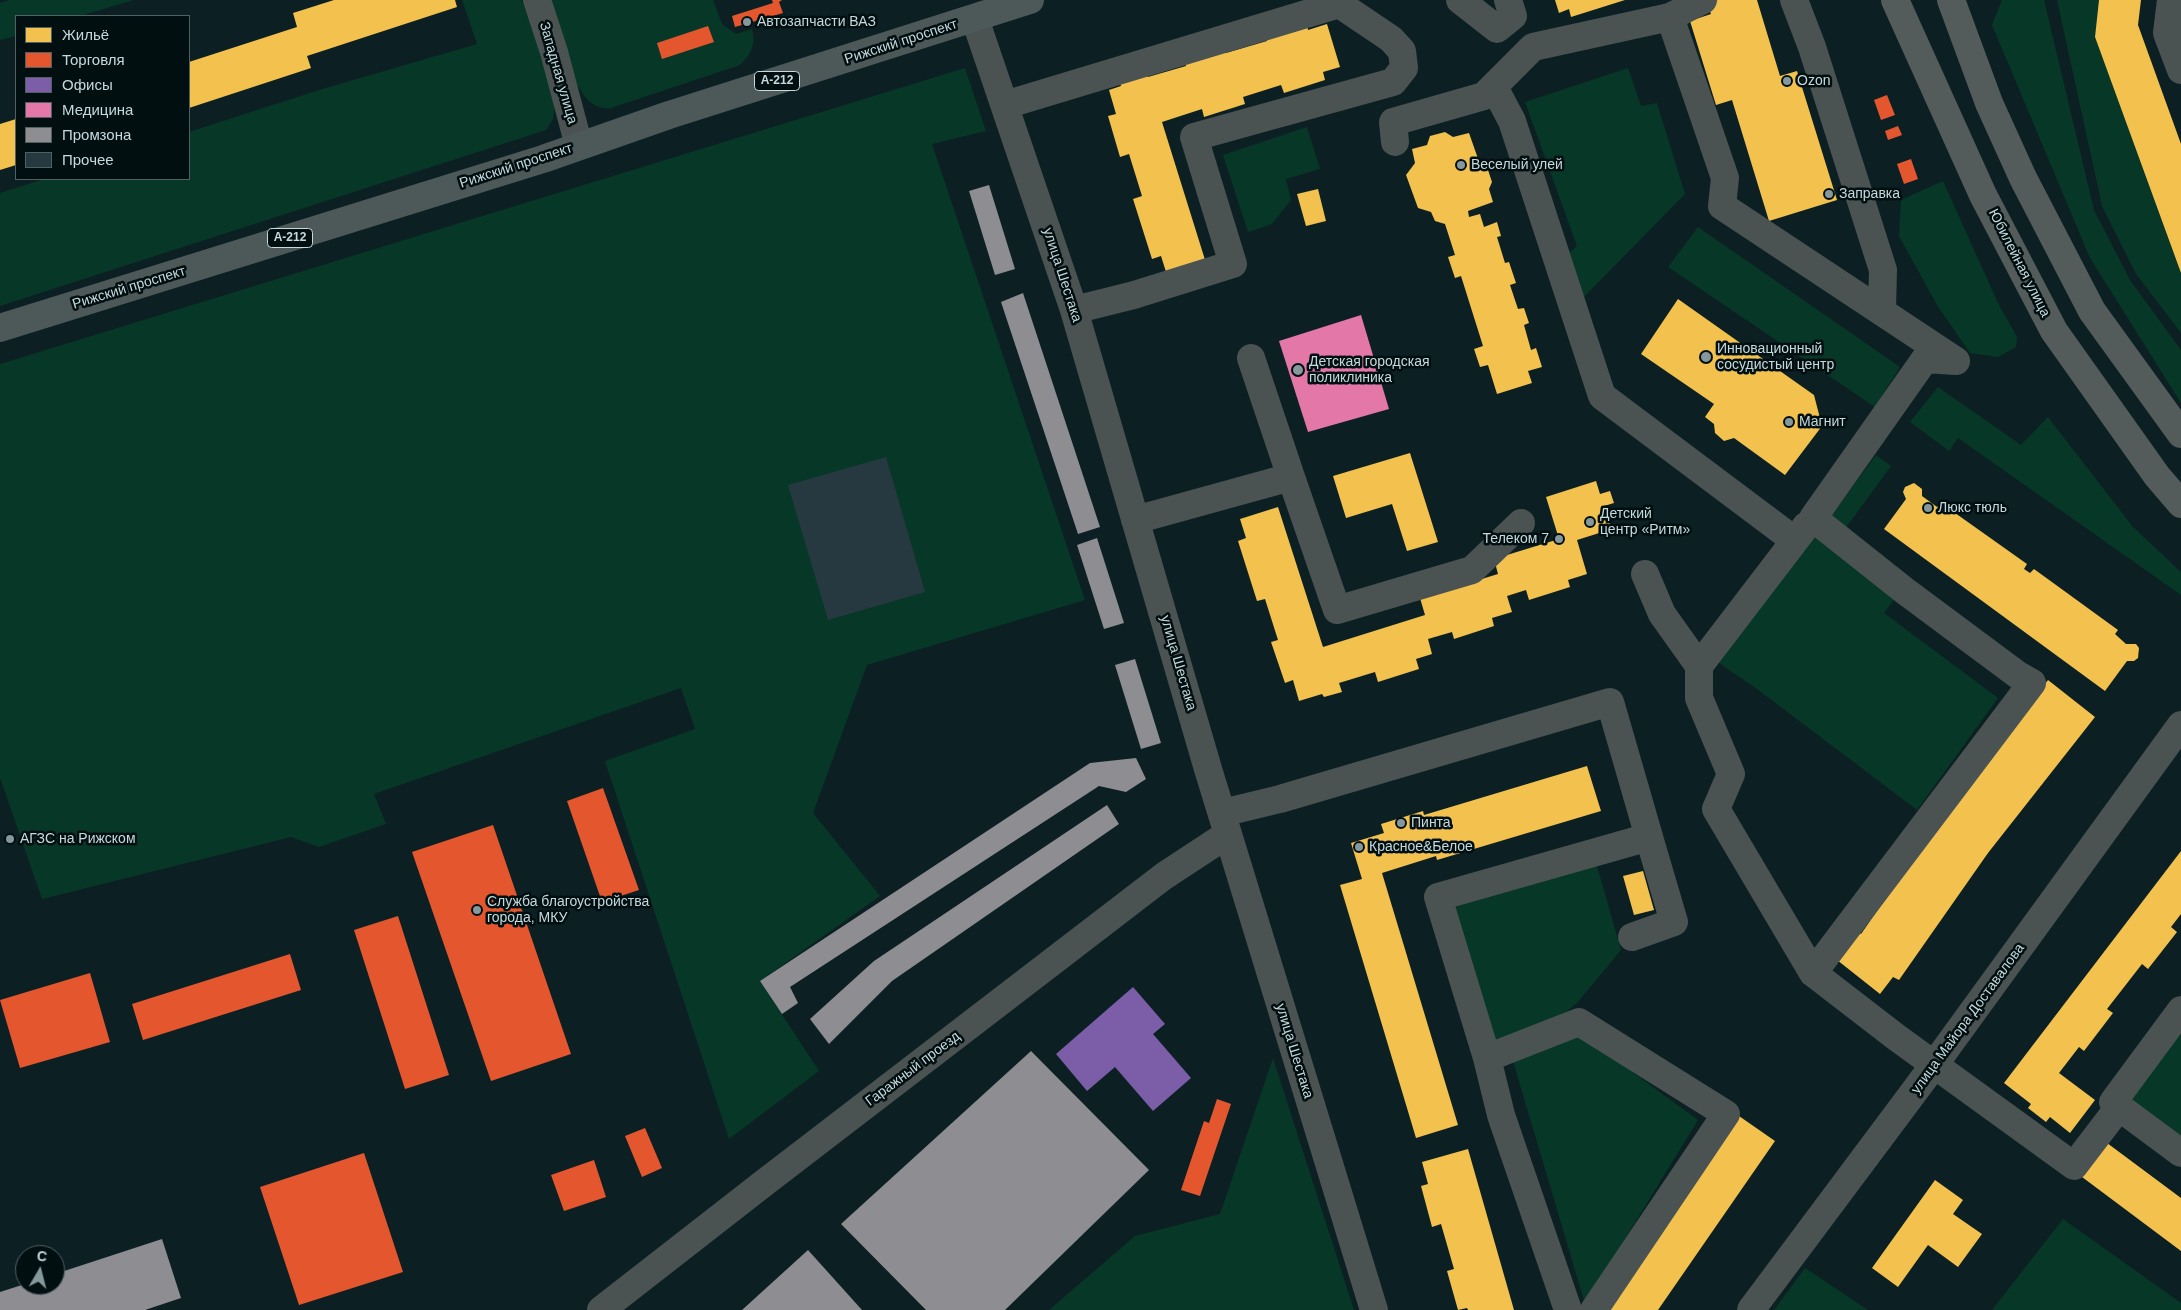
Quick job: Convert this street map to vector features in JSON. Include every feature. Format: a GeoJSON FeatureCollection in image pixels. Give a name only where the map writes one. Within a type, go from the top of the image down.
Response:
{"type":"FeatureCollection","features":[{"type":"Feature","properties":{"kind":"highway","name":"Рижский проспект"},"geometry":{"type":"LineString","coordinates":[[0,328],[579,146],[1030,0]]}},
{"type":"Feature","properties":{"kind":"main road","name":"Юбилейная улица"},"geometry":{"type":"LineString","coordinates":[[1896,0],[1983,195],[2054,330],[2157,476],[2181,504]]}},
{"type":"Feature","properties":{"kind":"main road"},"geometry":{"type":"LineString","coordinates":[[1951,0],[1989,103],[2019,170],[2092,311],[2181,434]]}},
{"type":"Feature","properties":{"kind":"street","name":"Западная улица"},"geometry":{"type":"LineString","coordinates":[[537,0],[554,52],[579,146]]}},
{"type":"Feature","properties":{"kind":"street"},"geometry":{"type":"LineString","coordinates":[[1460,0],[1497,29],[1513,16],[1508,0]]}},
{"type":"Feature","properties":{"kind":"street"},"geometry":{"type":"LineString","coordinates":[[1395,142],[1393,122],[1484,96],[1533,47],[1670,17],[1703,0]]}},
{"type":"Feature","properties":{"kind":"street"},"geometry":{"type":"LineString","coordinates":[[1794,0],[1812,48],[1883,270],[1882,310]]}},
{"type":"Feature","properties":{"kind":"street"},"geometry":{"type":"LineString","coordinates":[[2171,0],[2167,32],[2181,70]]}},
{"type":"Feature","properties":{"kind":"street"},"geometry":{"type":"LineString","coordinates":[[1005,105],[1338,4],[1391,39],[1402,51],[1404,68],[1393,82],[1194,137],[1233,264],[1134,295],[1074,310]]}},
{"type":"Feature","properties":{"kind":"street"},"geometry":{"type":"LineString","coordinates":[[1670,17],[1725,178],[1722,206],[1882,310],[1956,361],[1925,359],[1814,518],[1794,540],[1699,666]]}},
{"type":"Feature","properties":{"kind":"street","name":"улица Шестака"},"geometry":{"type":"LineString","coordinates":[[975,19],[1074,310],[1225,824],[1374,1310]]}},
{"type":"Feature","properties":{"kind":"street"},"geometry":{"type":"LineString","coordinates":[[1494,87],[1512,122],[1602,396],[1794,540]]}},
{"type":"Feature","properties":{"kind":"street"},"geometry":{"type":"LineString","coordinates":[[1252,358],[1337,610],[1472,570],[1521,523]]}},
{"type":"Feature","properties":{"kind":"street"},"geometry":{"type":"LineString","coordinates":[[1135,520],[1291,477]]}},
{"type":"Feature","properties":{"kind":"street"},"geometry":{"type":"LineString","coordinates":[[1813,973],[2032,683],[2018,675],[1905,591],[1814,518]]}},
{"type":"Feature","properties":{"kind":"street"},"geometry":{"type":"LineString","coordinates":[[1645,574],[1662,614],[1699,666],[1699,698],[1731,774],[1716,809],[1813,973],[1934,1065],[2074,1166],[2119,1107]]}},
{"type":"Feature","properties":{"kind":"street","name":"Гаражный проезд"},"geometry":{"type":"LineString","coordinates":[[601,1310],[764,1182],[1164,876],[1225,824],[1280,798],[1610,702],[1649,837]]}},
{"type":"Feature","properties":{"kind":"street","name":"улица Майора Доставалова"},"geometry":{"type":"LineString","coordinates":[[1751,1310],[2177,741]]}},
{"type":"Feature","properties":{"kind":"street"},"geometry":{"type":"LineString","coordinates":[[1568,1310],[1501,1115],[1487,1058],[1438,897],[1649,837],[1674,922],[1632,937]]}},
{"type":"Feature","properties":{"kind":"street"},"geometry":{"type":"LineString","coordinates":[[2181,1010],[2113,1102],[2181,1153]]}},
{"type":"Feature","properties":{"kind":"street"},"geometry":{"type":"LineString","coordinates":[[1487,1058],[1579,1022],[1726,1114],[1594,1310]]}},
{"type":"Feature","properties":{"kind":"green space"},"geometry":{"type":"Polygon","coordinates":[[[9,0],[134,0],[83,15],[15,15],[15,36],[0,40],[0,3],[9,0]]]}},
{"type":"Feature","properties":{"kind":"green space"},"geometry":{"type":"Polygon","coordinates":[[[462,0],[522,0],[556,99],[553,119],[546,130],[0,306],[0,193],[41,180],[190,180],[190,132],[319,90],[477,44],[462,0]]]}},
{"type":"Feature","properties":{"kind":"green space"},"geometry":{"type":"Polygon","coordinates":[[[542,0],[713,0],[722,24],[736,34],[752,29],[753,45],[750,53],[740,65],[611,108],[604,108],[592,104],[574,79],[542,0]]]}},
{"type":"Feature","properties":{"kind":"green space"},"geometry":{"type":"Polygon","coordinates":[[[2002,0],[2044,0],[2094,210],[2130,280],[2181,350],[2181,403],[2090,258],[1992,25],[2002,0]]]}},
{"type":"Feature","properties":{"kind":"green space"},"geometry":{"type":"Polygon","coordinates":[[[2057,0],[2099,0],[2095,37],[2181,274],[2181,333],[2136,274],[2102,206],[2057,0]]]}},
{"type":"Feature","properties":{"kind":"green space"},"geometry":{"type":"Polygon","coordinates":[[[965,68],[986,131],[932,144],[1085,600],[867,665],[813,813],[880,896],[760,981],[819,1071],[729,1139],[605,761],[695,729],[681,688],[374,794],[386,824],[319,847],[291,837],[42,899],[0,778],[0,364],[965,68]]]}},
{"type":"Feature","properties":{"kind":"green space"},"geometry":{"type":"Polygon","coordinates":[[[1628,68],[1641,106],[1657,103],[1685,194],[1580,301],[1562,259],[1577,246],[1525,102],[1628,68]]]}},
{"type":"Feature","properties":{"kind":"green space"},"geometry":{"type":"Polygon","coordinates":[[[1307,127],[1320,169],[1286,179],[1291,200],[1272,224],[1248,232],[1223,155],[1307,127]]]}},
{"type":"Feature","properties":{"kind":"green space"},"geometry":{"type":"Polygon","coordinates":[[[1943,181],[1998,303],[2017,337],[2016,347],[1998,357],[1970,353],[1937,305],[1899,236],[1901,200],[1943,181]]]}},
{"type":"Feature","properties":{"kind":"green space"},"geometry":{"type":"Polygon","coordinates":[[[1698,227],[1900,367],[1875,407],[1668,267],[1698,227]]]}},
{"type":"Feature","properties":{"kind":"green space"},"geometry":{"type":"Polygon","coordinates":[[[1938,387],[2021,445],[2048,417],[2133,527],[2181,572],[2181,595],[1958,438],[1949,451],[1910,422],[1938,387]]]}},
{"type":"Feature","properties":{"kind":"green space"},"geometry":{"type":"Polygon","coordinates":[[[1876,455],[1891,466],[1845,529],[1830,517],[1876,455]]]}},
{"type":"Feature","properties":{"kind":"green space"},"geometry":{"type":"Polygon","coordinates":[[[1815,530],[1900,592],[1884,613],[1998,698],[1917,810],[1757,689],[1716,661],[1815,530]]]}},
{"type":"Feature","properties":{"kind":"green space"},"geometry":{"type":"Polygon","coordinates":[[[1595,859],[1621,950],[1577,1003],[1557,1020],[1490,1046],[1446,901],[1595,859]]]}},
{"type":"Feature","properties":{"kind":"green space"},"geometry":{"type":"Polygon","coordinates":[[[2181,1020],[2181,1144],[2122,1100],[2181,1020]]]}},
{"type":"Feature","properties":{"kind":"green space"},"geometry":{"type":"Polygon","coordinates":[[[1567,1033],[1590,1041],[1698,1120],[1585,1304],[1510,1051],[1567,1033]]]}},
{"type":"Feature","properties":{"kind":"green space"},"geometry":{"type":"Polygon","coordinates":[[[1273,1058],[1354,1310],[1049,1310],[1135,1236],[1220,1214],[1273,1058]]]}},
{"type":"Feature","properties":{"kind":"green space"},"geometry":{"type":"Polygon","coordinates":[[[2063,1219],[2181,1303],[2181,1310],[1992,1310],[2063,1219]]]}},
{"type":"Feature","properties":{"kind":"green space"},"geometry":{"type":"Polygon","coordinates":[[[1805,1268],[1868,1310],[1774,1310],[1805,1268]]]}},
{"type":"Feature","properties":{"kind":"building: Жильё"},"geometry":{"type":"Polygon","coordinates":[[[334,0],[455,0],[457,7],[307,56],[311,68],[190,108],[190,62],[297,27],[293,13],[334,0]]]}},
{"type":"Feature","properties":{"kind":"building: Жильё"},"geometry":{"type":"Polygon","coordinates":[[[1555,0],[1625,0],[1571,17],[1569,9],[1559,13],[1555,0]]]}},
{"type":"Feature","properties":{"kind":"building: Жильё"},"geometry":{"type":"Polygon","coordinates":[[[1718,0],[1757,0],[1780,76],[1797,71],[1837,200],[1769,221],[1732,100],[1716,105],[1690,21],[1711,14],[1707,3],[1718,0]]]}},
{"type":"Feature","properties":{"kind":"building: Жильё"},"geometry":{"type":"Polygon","coordinates":[[[2099,0],[2141,0],[2138,25],[2181,144],[2181,273],[2095,37],[2099,0]]]}},
{"type":"Feature","properties":{"kind":"building: Жильё"},"geometry":{"type":"Polygon","coordinates":[[[1306,21],[1308,30],[1327,24],[1340,67],[1323,72],[1325,80],[1284,93],[1281,85],[1243,97],[1245,104],[1204,117],[1202,109],[1162,122],[1206,263],[1167,275],[1161,256],[1152,259],[1133,199],[1142,196],[1129,154],[1120,157],[1108,116],[1116,114],[1109,90],[1121,86],[1118,77],[1145,68],[1148,77],[1186,66],[1184,58],[1224,46],[1226,53],[1267,41],[1265,34],[1306,21]]]}},
{"type":"Feature","properties":{"kind":"building: Жильё"},"geometry":{"type":"Polygon","coordinates":[[[15,119],[15,165],[0,170],[0,124],[15,119]]]}},
{"type":"Feature","properties":{"kind":"building: Жильё"},"geometry":{"type":"Polygon","coordinates":[[[1445,132],[1453,137],[1469,133],[1482,170],[1488,170],[1492,182],[1489,189],[1493,202],[1468,211],[1469,217],[1480,214],[1484,227],[1497,222],[1501,236],[1497,237],[1505,263],[1509,262],[1516,283],[1510,285],[1518,309],[1524,308],[1529,323],[1524,325],[1531,350],[1536,348],[1542,367],[1528,371],[1532,383],[1497,394],[1488,365],[1480,367],[1474,349],[1483,346],[1461,276],[1455,278],[1448,257],[1455,255],[1445,224],[1435,221],[1431,212],[1418,208],[1406,175],[1415,163],[1412,149],[1427,145],[1430,136],[1445,132]]]}},
{"type":"Feature","properties":{"kind":"building: Жильё"},"geometry":{"type":"Polygon","coordinates":[[[1318,189],[1326,221],[1306,226],[1297,194],[1318,189]]]}},
{"type":"Feature","properties":{"kind":"building: Жильё"},"geometry":{"type":"Polygon","coordinates":[[[1678,299],[1814,395],[1822,426],[1785,475],[1734,438],[1724,441],[1715,433],[1714,424],[1705,417],[1714,404],[1641,354],[1678,299]]]}},
{"type":"Feature","properties":{"kind":"building: Жильё"},"geometry":{"type":"Polygon","coordinates":[[[1410,453],[1438,542],[1407,551],[1392,504],[1346,518],[1333,476],[1410,453]]]}},
{"type":"Feature","properties":{"kind":"building: Жильё"},"geometry":{"type":"Polygon","coordinates":[[[1596,481],[1600,494],[1610,491],[1614,503],[1604,506],[1612,529],[1577,540],[1587,574],[1568,580],[1570,587],[1529,600],[1526,590],[1507,596],[1512,612],[1492,618],[1494,626],[1454,639],[1452,632],[1428,639],[1432,654],[1416,659],[1419,669],[1378,682],[1375,672],[1339,683],[1342,692],[1324,697],[1322,694],[1299,701],[1293,680],[1285,683],[1271,642],[1278,640],[1265,599],[1257,601],[1238,541],[1246,538],[1240,519],[1278,507],[1323,647],[1425,615],[1420,598],[1498,574],[1494,559],[1559,539],[1546,497],[1596,481]]]}},
{"type":"Feature","properties":{"kind":"building: Жильё"},"geometry":{"type":"Polygon","coordinates":[[[1914,483],[1922,489],[1922,496],[1937,507],[1941,503],[2027,564],[2024,569],[2030,573],[2034,569],[2118,630],[2115,634],[2126,644],[2136,644],[2139,648],[2138,658],[2134,661],[2127,661],[2105,691],[1884,529],[1906,499],[1903,492],[1905,487],[1914,483]]]}},
{"type":"Feature","properties":{"kind":"building: Жильё"},"geometry":{"type":"Polygon","coordinates":[[[2048,680],[2095,717],[1988,853],[1899,980],[1893,977],[1880,994],[1832,956],[1853,928],[1861,934],[1943,816],[2048,680]]]}},
{"type":"Feature","properties":{"kind":"building: Жильё"},"geometry":{"type":"Polygon","coordinates":[[[1587,766],[1601,811],[1437,860],[1436,856],[1382,873],[1458,1125],[1416,1138],[1340,885],[1362,879],[1351,843],[1384,833],[1381,824],[1423,811],[1424,815],[1587,766]]]}},
{"type":"Feature","properties":{"kind":"building: Жильё"},"geometry":{"type":"Polygon","coordinates":[[[2181,851],[2181,914],[2171,927],[2177,932],[2148,969],[2142,964],[2107,1009],[2113,1013],[2084,1051],[2079,1047],[2059,1073],[2095,1100],[2070,1133],[2050,1117],[2046,1122],[2028,1108],[2031,1104],[2004,1083],[2181,851]]]}},
{"type":"Feature","properties":{"kind":"building: Жильё"},"geometry":{"type":"Polygon","coordinates":[[[1643,871],[1654,910],[1634,915],[1623,876],[1643,871]]]}},
{"type":"Feature","properties":{"kind":"building: Жильё"},"geometry":{"type":"Polygon","coordinates":[[[1739,1116],[1775,1141],[1658,1310],[1605,1310],[1739,1116]]]}},
{"type":"Feature","properties":{"kind":"building: Жильё"},"geometry":{"type":"Polygon","coordinates":[[[2099,1137],[2181,1198],[2181,1251],[2074,1171],[2099,1137]]]}},
{"type":"Feature","properties":{"kind":"building: Жильё"},"geometry":{"type":"Polygon","coordinates":[[[1468,1149],[1514,1310],[1468,1310],[1467,1308],[1458,1310],[1447,1271],[1454,1269],[1441,1224],[1432,1227],[1421,1186],[1428,1184],[1422,1162],[1468,1149]]]}},
{"type":"Feature","properties":{"kind":"building: Жильё"},"geometry":{"type":"Polygon","coordinates":[[[1935,1180],[1963,1200],[1953,1214],[1982,1234],[1958,1267],[1928,1245],[1898,1287],[1872,1268],[1935,1180]]]}},
{"type":"Feature","properties":{"kind":"building: Торговля"},"geometry":{"type":"Polygon","coordinates":[[[772,0],[782,0],[779,2],[783,13],[735,27],[732,16],[773,3],[772,0]]]}},
{"type":"Feature","properties":{"kind":"building: Торговля"},"geometry":{"type":"Polygon","coordinates":[[[708,26],[714,42],[662,59],[657,43],[708,26]]]}},
{"type":"Feature","properties":{"kind":"building: Торговля"},"geometry":{"type":"Polygon","coordinates":[[[1887,95],[1895,115],[1881,120],[1874,100],[1887,95]]]}},
{"type":"Feature","properties":{"kind":"building: Торговля"},"geometry":{"type":"Polygon","coordinates":[[[1898,126],[1902,135],[1888,140],[1885,131],[1898,126]]]}},
{"type":"Feature","properties":{"kind":"building: Торговля"},"geometry":{"type":"Polygon","coordinates":[[[1911,159],[1918,179],[1904,184],[1897,164],[1911,159]]]}},
{"type":"Feature","properties":{"kind":"building: Торговля"},"geometry":{"type":"Polygon","coordinates":[[[603,788],[639,890],[602,902],[567,801],[603,788]]]}},
{"type":"Feature","properties":{"kind":"building: Торговля","name":"Служба благоустройства города, МКУ"},"geometry":{"type":"Polygon","coordinates":[[[493,825],[571,1054],[491,1081],[412,852],[493,825]]]}},
{"type":"Feature","properties":{"kind":"building: Торговля"},"geometry":{"type":"Polygon","coordinates":[[[398,916],[449,1075],[405,1089],[354,930],[398,916]]]}},
{"type":"Feature","properties":{"kind":"building: Торговля"},"geometry":{"type":"Polygon","coordinates":[[[290,954],[301,990],[143,1040],[132,1004],[290,954]]]}},
{"type":"Feature","properties":{"kind":"building: Торговля"},"geometry":{"type":"Polygon","coordinates":[[[90,973],[110,1042],[20,1068],[0,1000],[90,973]]]}},
{"type":"Feature","properties":{"kind":"building: Торговля"},"geometry":{"type":"Polygon","coordinates":[[[1217,1099],[1231,1104],[1200,1196],[1181,1190],[1204,1121],[1209,1123],[1217,1099]]]}},
{"type":"Feature","properties":{"kind":"building: Торговля"},"geometry":{"type":"Polygon","coordinates":[[[645,1128],[662,1168],[642,1177],[625,1136],[645,1128]]]}},
{"type":"Feature","properties":{"kind":"building: Торговля"},"geometry":{"type":"Polygon","coordinates":[[[364,1153],[403,1272],[299,1305],[260,1187],[364,1153]]]}},
{"type":"Feature","properties":{"kind":"building: Торговля"},"geometry":{"type":"Polygon","coordinates":[[[594,1160],[606,1197],[564,1211],[551,1175],[594,1160]]]}},
{"type":"Feature","properties":{"kind":"building: Офисы"},"geometry":{"type":"Polygon","coordinates":[[[1133,987],[1165,1024],[1153,1034],[1191,1078],[1153,1111],[1115,1067],[1087,1091],[1056,1054],[1133,987]]]}},
{"type":"Feature","properties":{"kind":"building: Медицина"},"geometry":{"type":"Polygon","coordinates":[[[1361,315],[1389,409],[1308,432],[1279,341],[1361,315]]]}},
{"type":"Feature","properties":{"kind":"building: Промзона"},"geometry":{"type":"Polygon","coordinates":[[[989,185],[1015,269],[995,275],[969,191],[989,185]]]}},
{"type":"Feature","properties":{"kind":"building: Промзона"},"geometry":{"type":"Polygon","coordinates":[[[1023,293],[1100,527],[1078,534],[1001,302],[1023,293]]]}},
{"type":"Feature","properties":{"kind":"building: Промзона"},"geometry":{"type":"Polygon","coordinates":[[[1097,538],[1124,623],[1104,629],[1077,545],[1097,538]]]}},
{"type":"Feature","properties":{"kind":"building: Промзона"},"geometry":{"type":"Polygon","coordinates":[[[1135,659],[1161,743],[1141,749],[1115,665],[1135,659]]]}},
{"type":"Feature","properties":{"kind":"building: Промзона"},"geometry":{"type":"Polygon","coordinates":[[[1136,758],[1146,779],[1126,792],[1099,786],[790,987],[798,1003],[782,1014],[760,981],[1090,763],[1136,758]]]}},
{"type":"Feature","properties":{"kind":"building: Промзона"},"geometry":{"type":"Polygon","coordinates":[[[1107,805],[1119,824],[892,981],[829,1044],[810,1019],[874,961],[1107,805]]]}},
{"type":"Feature","properties":{"kind":"building: Промзона"},"geometry":{"type":"Polygon","coordinates":[[[1031,1051],[1149,1170],[1005,1310],[926,1310],[841,1224],[1031,1051]]]}},
{"type":"Feature","properties":{"kind":"building: Промзона"},"geometry":{"type":"Polygon","coordinates":[[[162,1239],[181,1298],[145,1310],[0,1310],[0,1292],[15,1287],[15,1295],[65,1295],[65,1271],[162,1239]]]}},
{"type":"Feature","properties":{"kind":"building: Промзона"},"geometry":{"type":"Polygon","coordinates":[[[808,1250],[862,1310],[742,1310],[808,1250]]]}},
{"type":"Feature","properties":{"kind":"building: Прочее"},"geometry":{"type":"Polygon","coordinates":[[[886,457],[925,592],[828,620],[788,485],[886,457]]]}},
{"type":"Feature","properties":{"kind":"place","name":"Автозапчасти ВАЗ"},"geometry":{"type":"Point","coordinates":[747,22]}},
{"type":"Feature","properties":{"kind":"place","name":"Ozon"},"geometry":{"type":"Point","coordinates":[1787,81]}},
{"type":"Feature","properties":{"kind":"place","name":"Веселый улей"},"geometry":{"type":"Point","coordinates":[1461,165]}},
{"type":"Feature","properties":{"kind":"place","name":"Заправка"},"geometry":{"type":"Point","coordinates":[1829,194]}},
{"type":"Feature","properties":{"kind":"place","name":"Инновационный сосудистый центр"},"geometry":{"type":"Point","coordinates":[1706,357]}},
{"type":"Feature","properties":{"kind":"place","name":"Детская городская поликлиника"},"geometry":{"type":"Point","coordinates":[1298,370]}},
{"type":"Feature","properties":{"kind":"place","name":"Магнит"},"geometry":{"type":"Point","coordinates":[1789,422]}},
{"type":"Feature","properties":{"kind":"place","name":"Люкс тюль"},"geometry":{"type":"Point","coordinates":[1928,508]}},
{"type":"Feature","properties":{"kind":"place","name":"Детский центр «Ритм»"},"geometry":{"type":"Point","coordinates":[1590,522]}},
{"type":"Feature","properties":{"kind":"place","name":"Телеком 7"},"geometry":{"type":"Point","coordinates":[1559,539]}},
{"type":"Feature","properties":{"kind":"place","name":"Пинта"},"geometry":{"type":"Point","coordinates":[1401,823]}},
{"type":"Feature","properties":{"kind":"place","name":"АГЗС на Рижском"},"geometry":{"type":"Point","coordinates":[10,839]}},
{"type":"Feature","properties":{"kind":"place","name":"Красное&Белое"},"geometry":{"type":"Point","coordinates":[1359,847]}},
{"type":"Feature","properties":{"kind":"place","name":"Служба благоустройства города, МКУ"},"geometry":{"type":"Point","coordinates":[477,910]}}]}
